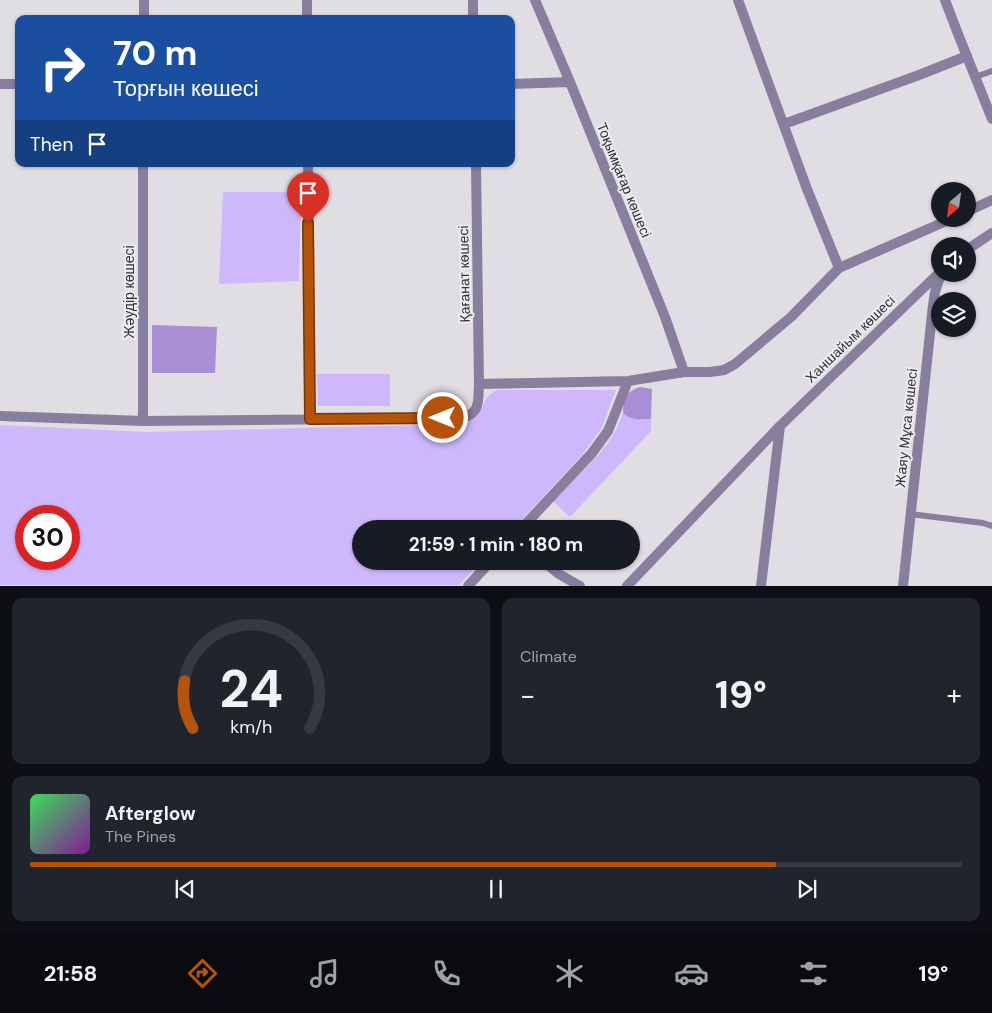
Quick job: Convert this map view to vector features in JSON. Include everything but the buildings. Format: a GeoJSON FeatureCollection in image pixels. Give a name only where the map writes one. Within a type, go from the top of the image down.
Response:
{"type":"FeatureCollection","features":[{"type":"Feature","properties":{"kind":"street"},"geometry":{"type":"LineString","coordinates":[[144,0],[144,15]]}},
{"type":"Feature","properties":{"kind":"street"},"geometry":{"type":"LineString","coordinates":[[307,15],[308,0]]}},
{"type":"Feature","properties":{"kind":"street"},"geometry":{"type":"LineString","coordinates":[[473,0],[473,15]]}},
{"type":"Feature","properties":{"kind":"street","name":"Тоқымқағар көшесі"},"geometry":{"type":"LineString","coordinates":[[535,0],[665,318],[684,372]]}},
{"type":"Feature","properties":{"kind":"street"},"geometry":{"type":"LineString","coordinates":[[738,0],[807,189],[840,268]]}},
{"type":"Feature","properties":{"kind":"street"},"geometry":{"type":"LineString","coordinates":[[945,0],[992,119]]}},
{"type":"Feature","properties":{"kind":"street"},"geometry":{"type":"LineString","coordinates":[[784,124],[967,56]]}},
{"type":"Feature","properties":{"kind":"street"},"geometry":{"type":"LineString","coordinates":[[515,84],[570,82]]}},
{"type":"Feature","properties":{"kind":"street"},"geometry":{"type":"LineString","coordinates":[[0,84],[15,84]]}},
{"type":"Feature","properties":{"kind":"street","name":"Жәудір көшесі"},"geometry":{"type":"LineString","coordinates":[[143,167],[143,421]]}},
{"type":"Feature","properties":{"kind":"street"},"geometry":{"type":"LineString","coordinates":[[0,416],[143,421],[310,419],[308,167]]}},
{"type":"Feature","properties":{"kind":"street","name":"Қағанат көшесі"},"geometry":{"type":"LineString","coordinates":[[310,419],[462,418],[472,415],[476,409],[479,384],[476,167]]}},
{"type":"Feature","properties":{"kind":"street"},"geometry":{"type":"LineString","coordinates":[[976,207],[992,200]]}},
{"type":"Feature","properties":{"kind":"street"},"geometry":{"type":"LineString","coordinates":[[479,384],[628,381],[684,372],[724,370],[735,364],[791,316],[840,268],[931,228]]}},
{"type":"Feature","properties":{"kind":"street"},"geometry":{"type":"LineString","coordinates":[[976,244],[992,233]]}},
{"type":"Feature","properties":{"kind":"street","name":"Ханшайым көшесі"},"geometry":{"type":"LineString","coordinates":[[627,586],[780,426],[932,282]]}},
{"type":"Feature","properties":{"kind":"street","name":"Жаяу Мұса көшесі"},"geometry":{"type":"LineString","coordinates":[[903,586],[933,305],[938,282]]}},
{"type":"Feature","properties":{"kind":"street"},"geometry":{"type":"LineString","coordinates":[[530,520],[592,454],[608,431],[628,381]]}},
{"type":"Feature","properties":{"kind":"street"},"geometry":{"type":"LineString","coordinates":[[761,586],[780,426]]}},
{"type":"Feature","properties":{"kind":"street"},"geometry":{"type":"LineString","coordinates":[[468,586],[483,570]]}},
{"type":"Feature","properties":{"kind":"street"},"geometry":{"type":"LineString","coordinates":[[554,570],[580,586]]}},
{"type":"Feature","properties":{"kind":"lane"},"geometry":{"type":"LineString","coordinates":[[975,77],[992,71]]}},
{"type":"Feature","properties":{"kind":"lane"},"geometry":{"type":"LineString","coordinates":[[910,514],[983,523],[992,526]]}},
{"type":"Feature","properties":{"kind":"shaded area"},"geometry":{"type":"Polygon","coordinates":[[[223,192],[301,192],[299,281],[219,284],[223,192]]]}},
{"type":"Feature","properties":{"kind":"shaded area"},"geometry":{"type":"Polygon","coordinates":[[[152,325],[217,327],[215,373],[152,373],[152,325]]]}},
{"type":"Feature","properties":{"kind":"shaded area"},"geometry":{"type":"Polygon","coordinates":[[[317,374],[390,374],[390,406],[318,406],[317,374]]]}},
{"type":"Feature","properties":{"kind":"shaded area"},"geometry":{"type":"Polygon","coordinates":[[[640,387],[652,389],[651,419],[632,418],[623,413],[627,396],[640,387]]]}},
{"type":"Feature","properties":{"kind":"shaded area"},"geometry":{"type":"Polygon","coordinates":[[[498,390],[616,390],[601,429],[582,455],[521,520],[352,520],[352,570],[473,570],[459,585],[0,585],[0,425],[145,432],[458,424],[474,418],[491,393],[498,390]]]}},
{"type":"Feature","properties":{"kind":"shaded area"},"geometry":{"type":"Polygon","coordinates":[[[623,413],[632,418],[651,419],[651,431],[570,517],[553,501],[608,443],[623,413]]]}},
{"type":"Feature","properties":{"kind":"route"},"geometry":{"type":"LineString","coordinates":[[308,223],[310,419],[443,418]]}}]}
